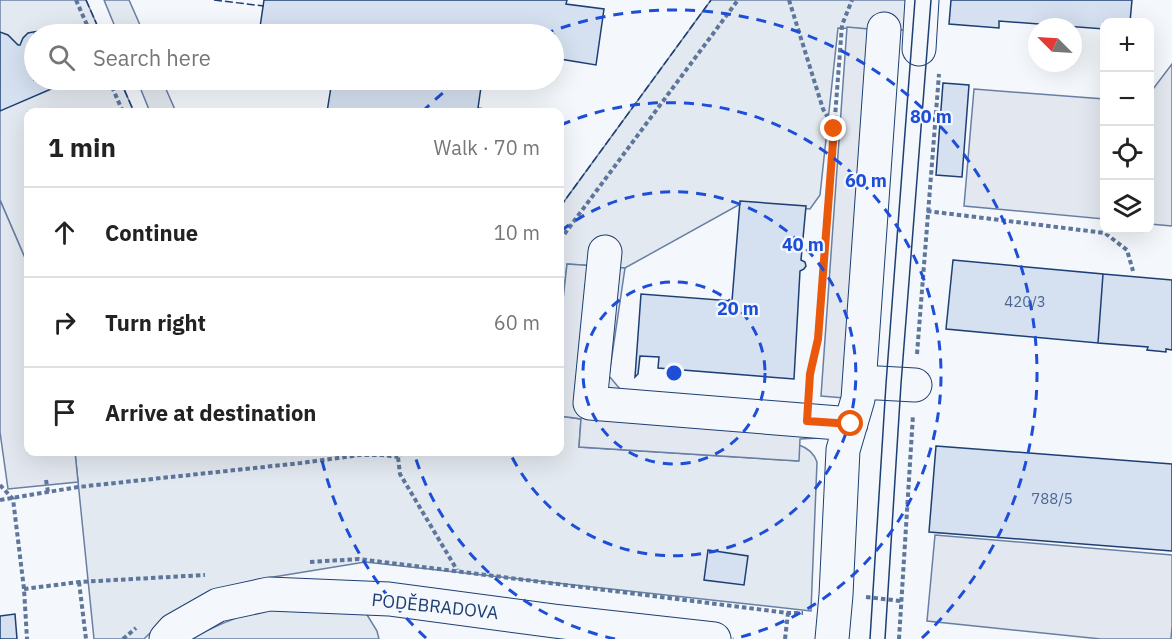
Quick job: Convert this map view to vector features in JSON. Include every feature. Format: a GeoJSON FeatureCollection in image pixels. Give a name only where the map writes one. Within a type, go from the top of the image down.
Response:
{"type":"FeatureCollection","features":[{"type":"Feature","properties":{"kind":"street"},"geometry":{"type":"LineString","coordinates":[[922,0],[929,60]]}},
{"type":"Feature","properties":{"kind":"street"},"geometry":{"type":"LineString","coordinates":[[832,639],[843,450],[858,399],[860,382],[884,29]]}},
{"type":"Feature","properties":{"kind":"street"},"geometry":{"type":"LineString","coordinates":[[605,252],[590,404],[851,424]]}},
{"type":"Feature","properties":{"kind":"street"},"geometry":{"type":"LineString","coordinates":[[860,382],[915,385]]}},
{"type":"Feature","properties":{"kind":"street","name":"PODĚBRADOVA"},"geometry":{"type":"LineString","coordinates":[[166,639],[174,630],[218,605],[269,594],[389,599],[714,639]]}},
{"type":"Feature","properties":{"kind":"path"},"geometry":{"type":"LineString","coordinates":[[76,0],[87,24]]}},
{"type":"Feature","properties":{"kind":"path"},"geometry":{"type":"LineString","coordinates":[[564,235],[738,0]]}},
{"type":"Feature","properties":{"kind":"path"},"geometry":{"type":"LineString","coordinates":[[789,0],[823,109],[834,129]]}},
{"type":"Feature","properties":{"kind":"path"},"geometry":{"type":"LineString","coordinates":[[807,421],[810,374],[818,339],[842,25],[852,0]]}},
{"type":"Feature","properties":{"kind":"path"},"geometry":{"type":"LineString","coordinates":[[899,639],[905,518],[927,211],[929,60]]}},
{"type":"Feature","properties":{"kind":"path"},"geometry":{"type":"LineString","coordinates":[[113,90],[121,108]]}},
{"type":"Feature","properties":{"kind":"path"},"geometry":{"type":"LineString","coordinates":[[927,211],[1105,233],[1127,250],[1133,271]]}},
{"type":"Feature","properties":{"kind":"path"},"geometry":{"type":"LineString","coordinates":[[0,500],[78,487],[353,456]]}},
{"type":"Feature","properties":{"kind":"path"},"geometry":{"type":"LineString","coordinates":[[390,456],[398,457],[399,474],[457,570]]}},
{"type":"Feature","properties":{"kind":"path"},"geometry":{"type":"LineString","coordinates":[[46,480],[48,492]]}},
{"type":"Feature","properties":{"kind":"path"},"geometry":{"type":"LineString","coordinates":[[0,485],[13,499],[24,589],[27,639]]}},
{"type":"Feature","properties":{"kind":"path"},"geometry":{"type":"LineString","coordinates":[[24,589],[79,582],[86,639]]}},
{"type":"Feature","properties":{"kind":"path"},"geometry":{"type":"LineString","coordinates":[[895,600],[896,593]]}},
{"type":"Feature","properties":{"kind":"path"},"geometry":{"type":"LineString","coordinates":[[785,639],[788,614]]}},
{"type":"Feature","properties":{"kind":"shaded area"},"geometry":{"type":"Polygon","coordinates":[[[0,0],[86,0],[97,24],[24,24],[24,90],[124,90],[132,108],[24,108],[24,256],[0,200],[0,0]]]}},
{"type":"Feature","properties":{"kind":"shaded area"},"geometry":{"type":"Polygon","coordinates":[[[104,0],[129,0],[140,24],[114,24],[104,0]]]}},
{"type":"Feature","properties":{"kind":"shaded area"},"geometry":{"type":"Polygon","coordinates":[[[711,0],[906,0],[904,30],[838,28],[820,195],[810,209],[742,203],[625,268],[567,264],[564,291],[564,202],[711,0]]]}},
{"type":"Feature","properties":{"kind":"shaded area"},"geometry":{"type":"Polygon","coordinates":[[[847,27],[869,29],[844,398],[821,396],[847,27]]]}},
{"type":"Feature","properties":{"kind":"shaded area"},"geometry":{"type":"Polygon","coordinates":[[[1172,64],[1172,226],[1154,224],[1154,88],[1172,64]]]}},
{"type":"Feature","properties":{"kind":"shaded area"},"geometry":{"type":"Polygon","coordinates":[[[974,89],[1100,99],[1100,219],[964,206],[974,89]]]}},
{"type":"Feature","properties":{"kind":"shaded area"},"geometry":{"type":"Polygon","coordinates":[[[141,90],[166,90],[174,108],[148,108],[141,90]]]}},
{"type":"Feature","properties":{"kind":"shaded area"},"geometry":{"type":"Polygon","coordinates":[[[0,200],[24,256],[24,456],[75,456],[78,482],[8,489],[0,432],[0,200]]]}},
{"type":"Feature","properties":{"kind":"shaded area"},"geometry":{"type":"Polygon","coordinates":[[[567,264],[625,268],[609,376],[626,396],[821,411],[818,438],[800,439],[799,461],[579,447],[581,419],[564,417],[564,291],[567,264]]]}},
{"type":"Feature","properties":{"kind":"shaded area"},"geometry":{"type":"Polygon","coordinates":[[[564,417],[581,419],[579,447],[798,461],[799,445],[808,449],[817,462],[811,611],[365,562],[255,580],[155,628],[144,639],[94,639],[75,456],[564,456],[564,417]]]}},
{"type":"Feature","properties":{"kind":"shaded area"},"geometry":{"type":"Polygon","coordinates":[[[935,535],[1172,555],[1171,639],[1101,639],[927,621],[935,535]]]}},
{"type":"Feature","properties":{"kind":"shaded area"},"geometry":{"type":"Polygon","coordinates":[[[287,604],[366,613],[379,639],[192,639],[238,617],[287,604]]]}},
{"type":"Feature","properties":{"kind":"building"},"geometry":{"type":"Polygon","coordinates":[[[264,0],[567,0],[566,4],[604,9],[596,65],[564,60],[564,24],[260,24],[264,0]]]}},
{"type":"Feature","properties":{"kind":"building"},"geometry":{"type":"Polygon","coordinates":[[[951,0],[1132,0],[1130,18],[1100,18],[1100,29],[1082,27],[1082,18],[1028,18],[1028,23],[999,21],[999,28],[949,24],[951,0]]]}},
{"type":"Feature","properties":{"kind":"building"},"geometry":{"type":"Polygon","coordinates":[[[0,32],[8,35],[18,45],[23,38],[24,90],[49,90],[0,111],[0,32]]]}},
{"type":"Feature","properties":{"kind":"building"},"geometry":{"type":"Polygon","coordinates":[[[943,83],[969,85],[962,177],[936,175],[943,83]]]}},
{"type":"Feature","properties":{"kind":"building"},"geometry":{"type":"Polygon","coordinates":[[[331,90],[481,90],[478,108],[328,108],[331,90]]]}},
{"type":"Feature","properties":{"kind":"building"},"geometry":{"type":"Polygon","coordinates":[[[740,201],[806,206],[801,260],[806,266],[800,271],[794,379],[658,368],[659,357],[640,356],[638,374],[635,377],[641,294],[732,301],[740,201]]]}},
{"type":"Feature","properties":{"kind":"building"},"geometry":{"type":"Polygon","coordinates":[[[953,260],[1103,274],[1098,343],[946,329],[953,260]]]}},
{"type":"Feature","properties":{"kind":"building"},"geometry":{"type":"Polygon","coordinates":[[[1103,274],[1172,280],[1172,350],[1166,349],[1166,352],[1147,350],[1148,347],[1098,343],[1103,274]]]}},
{"type":"Feature","properties":{"kind":"building"},"geometry":{"type":"Polygon","coordinates":[[[936,446],[1172,464],[1172,551],[929,532],[936,446]]]}},
{"type":"Feature","properties":{"kind":"building"},"geometry":{"type":"Polygon","coordinates":[[[708,550],[748,556],[744,585],[704,580],[708,550]]]}},
{"type":"Feature","properties":{"kind":"building"},"geometry":{"type":"Polygon","coordinates":[[[15,614],[17,639],[0,639],[0,616],[15,614]]]}},
{"type":"Feature","properties":{"kind":"tram line"},"geometry":{"type":"LineString","coordinates":[[870,639],[886,384],[915,0]]}},
{"type":"Feature","properties":{"kind":"tram line"},"geometry":{"type":"LineString","coordinates":[[885,639],[901,384],[931,0]]}},
{"type":"Feature","properties":{"kind":"fence"},"geometry":{"type":"LineString","coordinates":[[86,0],[97,24]]}},
{"type":"Feature","properties":{"kind":"fence"},"geometry":{"type":"LineString","coordinates":[[214,0],[264,6]]}},
{"type":"Feature","properties":{"kind":"fence"},"geometry":{"type":"LineString","coordinates":[[564,202],[711,0]]}},
{"type":"Feature","properties":{"kind":"fence"},"geometry":{"type":"LineString","coordinates":[[124,90],[132,108]]}},
{"type":"Feature","properties":{"kind":"route"},"geometry":{"type":"LineString","coordinates":[[834,129],[818,339],[810,374],[807,421],[851,424]]}}]}
